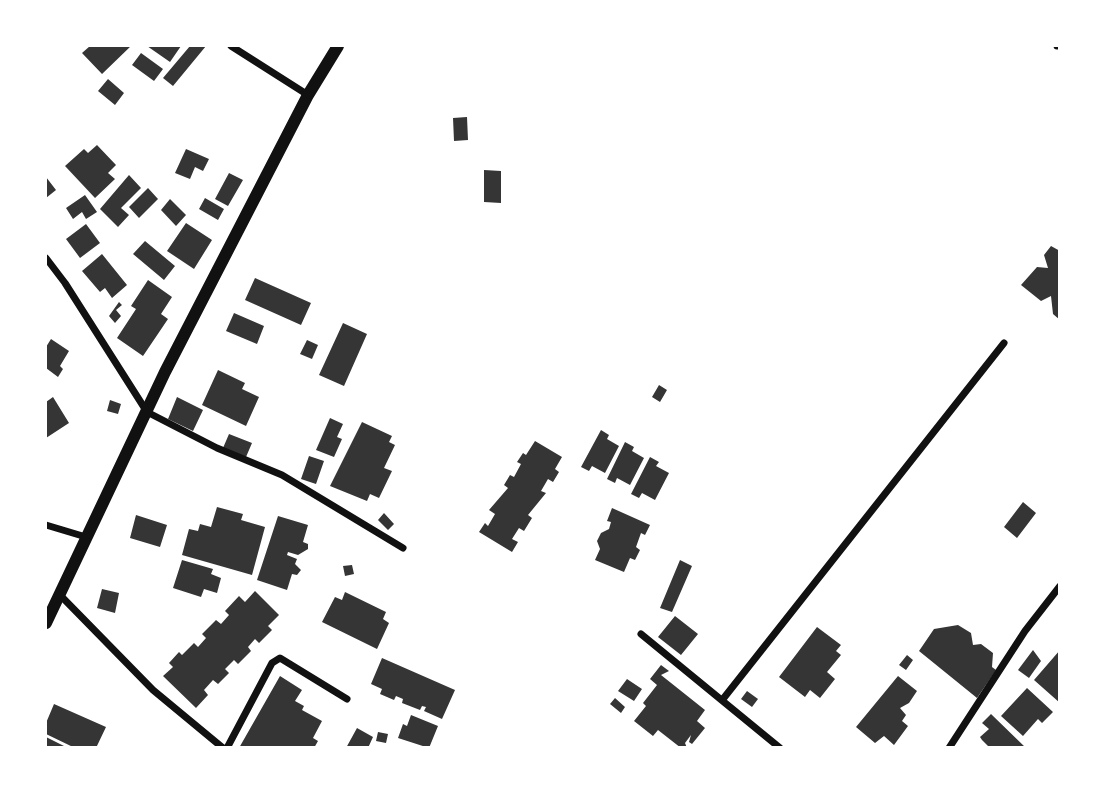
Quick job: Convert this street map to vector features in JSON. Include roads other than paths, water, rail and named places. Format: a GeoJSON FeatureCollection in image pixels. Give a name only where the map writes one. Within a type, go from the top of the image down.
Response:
{"type":"FeatureCollection","features":[{"type":"Feature","properties":{"kind":"street"},"geometry":{"type":"LineString","coordinates":[[231,46],[308,95]]}},
{"type":"Feature","properties":{"kind":"street"},"geometry":{"type":"LineString","coordinates":[[46,624],[147,412],[308,95],[338,46]]}},
{"type":"Feature","properties":{"kind":"street"},"geometry":{"type":"LineString","coordinates":[[46,258],[65,283],[147,412],[217,448],[282,475],[402,548]]}},
{"type":"Feature","properties":{"kind":"street"},"geometry":{"type":"LineString","coordinates":[[723,699],[1004,343]]}},
{"type":"Feature","properties":{"kind":"street"},"geometry":{"type":"LineString","coordinates":[[46,525],[86,537]]}},
{"type":"Feature","properties":{"kind":"street"},"geometry":{"type":"LineString","coordinates":[[949,747],[1025,631],[1059,586]]}},
{"type":"Feature","properties":{"kind":"street"},"geometry":{"type":"LineString","coordinates":[[60,595],[153,690],[225,747],[272,663],[280,658],[347,699]]}},
{"type":"Feature","properties":{"kind":"street"},"geometry":{"type":"LineString","coordinates":[[641,634],[780,747]]}}]}
